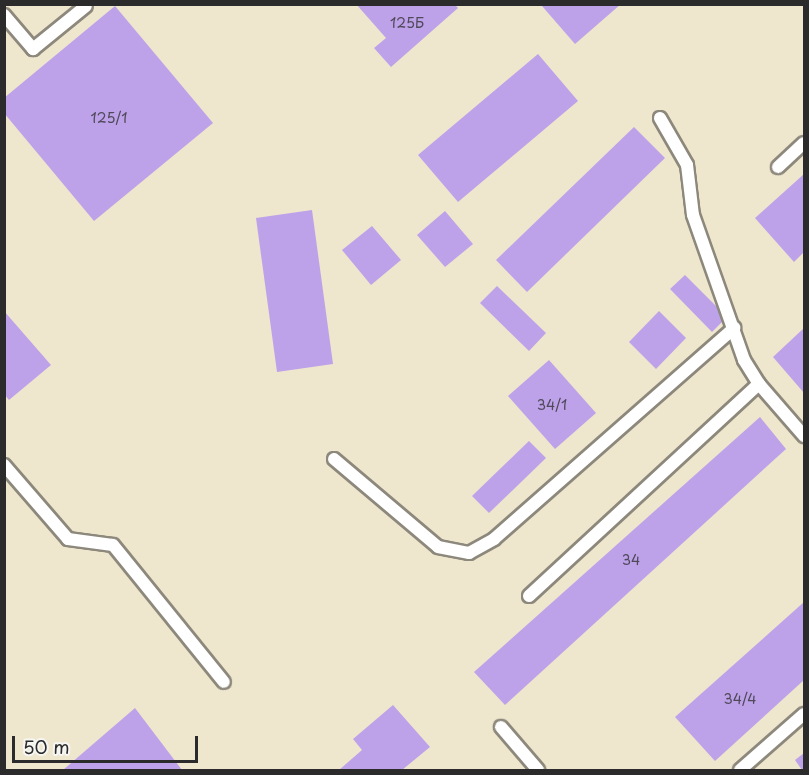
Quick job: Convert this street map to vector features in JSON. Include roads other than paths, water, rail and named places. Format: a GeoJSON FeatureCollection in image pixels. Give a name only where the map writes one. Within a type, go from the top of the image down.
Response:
{"type":"FeatureCollection","features":[{"type":"Feature","properties":{"kind":"lane"},"geometry":{"type":"LineString","coordinates":[[4,15],[33,49],[86,6]]}},
{"type":"Feature","properties":{"kind":"lane"},"geometry":{"type":"LineString","coordinates":[[660,118],[687,165],[693,215],[744,360],[759,384],[804,436]]}},
{"type":"Feature","properties":{"kind":"lane"},"geometry":{"type":"LineString","coordinates":[[778,167],[804,143]]}},
{"type":"Feature","properties":{"kind":"lane"},"geometry":{"type":"LineString","coordinates":[[334,459],[438,548],[469,553],[494,539],[734,328]]}},
{"type":"Feature","properties":{"kind":"lane"},"geometry":{"type":"LineString","coordinates":[[529,596],[759,384]]}},
{"type":"Feature","properties":{"kind":"lane"},"geometry":{"type":"LineString","coordinates":[[4,465],[68,538],[113,545],[224,682]]}},
{"type":"Feature","properties":{"kind":"lane"},"geometry":{"type":"LineString","coordinates":[[740,771],[804,714]]}},
{"type":"Feature","properties":{"kind":"lane"},"geometry":{"type":"LineString","coordinates":[[501,727],[538,771]]}}]}
